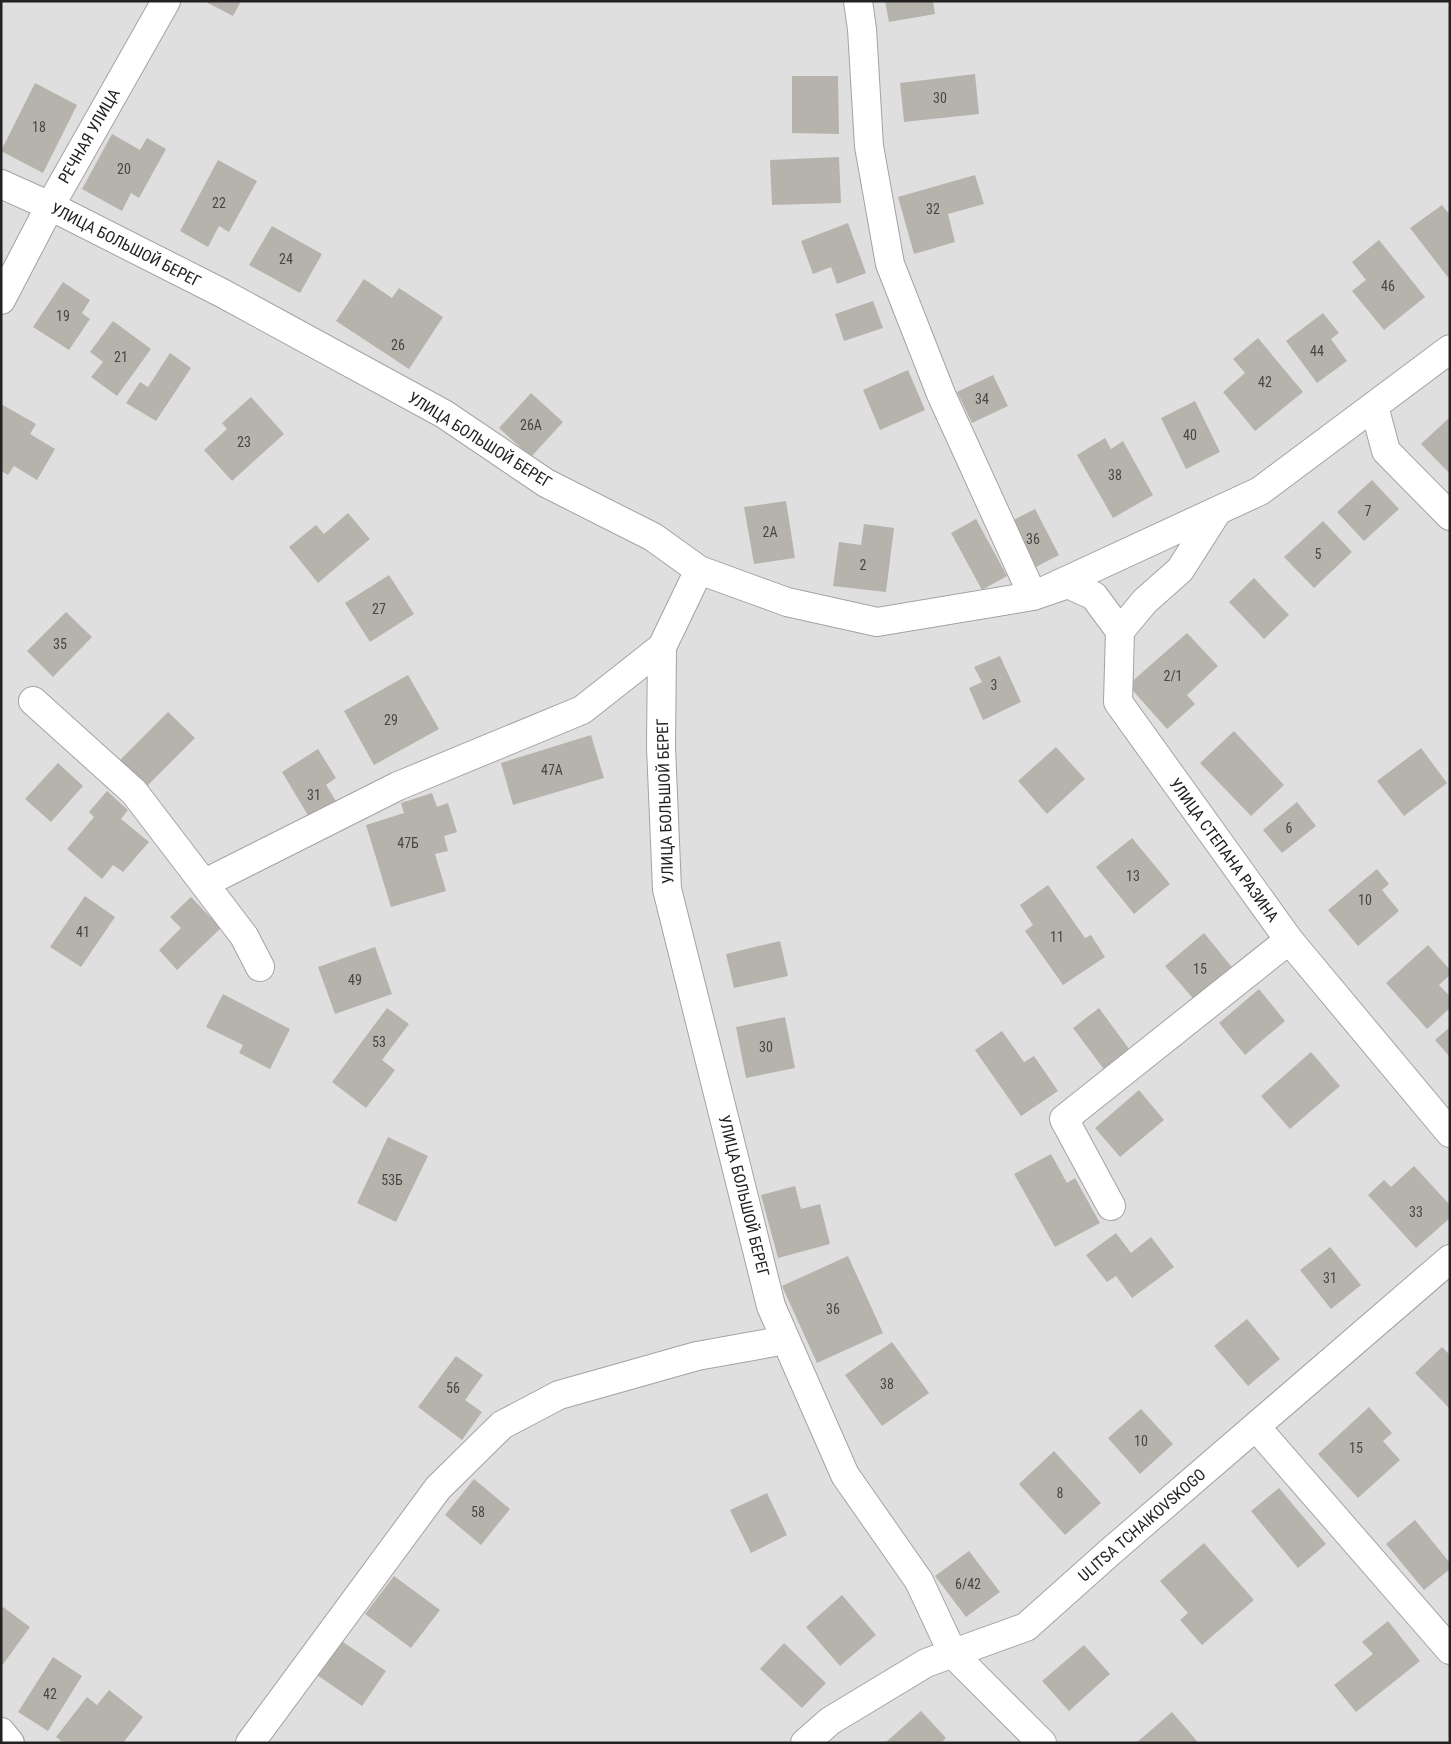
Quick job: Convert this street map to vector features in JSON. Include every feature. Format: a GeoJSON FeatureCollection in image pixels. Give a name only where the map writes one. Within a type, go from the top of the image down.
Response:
{"type":"FeatureCollection","features":[{"type":"Feature","properties":{"kind":"street","name":"РЕЧНАЯ УЛИЦА"},"geometry":{"type":"LineString","coordinates":[[1,300],[50,206],[166,1]]}},
{"type":"Feature","properties":{"kind":"street"},"geometry":{"type":"LineString","coordinates":[[858,1],[862,30],[869,146],[890,264],[941,394],[1033,596]]}},
{"type":"Feature","properties":{"kind":"street","name":"УЛИЦА БОЛЬШОЙ БЕРЕГ"},"geometry":{"type":"LineString","coordinates":[[1,184],[50,206],[222,293],[444,414],[546,483],[653,537],[699,570],[662,647],[661,747],[667,889],[771,1306],[845,1475],[919,1581],[953,1654],[1042,1743]]}},
{"type":"Feature","properties":{"kind":"street"},"geometry":{"type":"LineString","coordinates":[[1033,596],[1260,491],[1450,349]]}},
{"type":"Feature","properties":{"kind":"street"},"geometry":{"type":"LineString","coordinates":[[1374,406],[1386,451],[1450,516]]}},
{"type":"Feature","properties":{"kind":"street"},"geometry":{"type":"LineString","coordinates":[[699,570],[787,602],[877,622],[1033,596],[1068,584],[1094,596],[1120,631],[1145,601],[1180,570],[1216,512]]}},
{"type":"Feature","properties":{"kind":"street","name":"УЛИЦА СТЕПАНА РАЗИНА"},"geometry":{"type":"LineString","coordinates":[[1120,631],[1118,702],[1289,940],[1450,1133]]}},
{"type":"Feature","properties":{"kind":"street"},"geometry":{"type":"LineString","coordinates":[[205,883],[398,786],[582,710],[662,647]]}},
{"type":"Feature","properties":{"kind":"street"},"geometry":{"type":"LineString","coordinates":[[34,701],[134,792],[244,936],[260,968]]}},
{"type":"Feature","properties":{"kind":"street"},"geometry":{"type":"LineString","coordinates":[[1111,1206],[1064,1119],[1289,940]]}},
{"type":"Feature","properties":{"kind":"street","name":"ULITSA TCHAIKOVSKOGO"},"geometry":{"type":"LineString","coordinates":[[805,1743],[830,1720],[926,1663],[1026,1627],[1110,1552],[1450,1259]]}},
{"type":"Feature","properties":{"kind":"street"},"geometry":{"type":"LineString","coordinates":[[250,1743],[438,1488],[502,1425],[559,1395],[697,1356],[786,1340]]}},
{"type":"Feature","properties":{"kind":"street"},"geometry":{"type":"LineString","coordinates":[[1256,1427],[1450,1650]]}},
{"type":"Feature","properties":{"kind":"street"},"geometry":{"type":"LineString","coordinates":[[1,1732],[10,1743]]}},
{"type":"Feature","properties":{"kind":"shaded area"},"geometry":{"type":"Polygon","coordinates":[[[1,1],[1450,1],[1450,1743],[1,1743],[1,1]]]}},
{"type":"Feature","properties":{"kind":"building"},"geometry":{"type":"Polygon","coordinates":[[[204,1],[241,1],[233,16],[204,1]]]}},
{"type":"Feature","properties":{"kind":"building"},"geometry":{"type":"Polygon","coordinates":[[[885,1],[933,1],[935,14],[889,22],[885,1]]]}},
{"type":"Feature","properties":{"kind":"building"},"geometry":{"type":"Polygon","coordinates":[[[975,74],[979,114],[904,122],[900,83],[975,74]]]}},
{"type":"Feature","properties":{"kind":"building"},"geometry":{"type":"Polygon","coordinates":[[[792,76],[838,76],[839,134],[792,133],[792,76]]]}},
{"type":"Feature","properties":{"kind":"building"},"geometry":{"type":"Polygon","coordinates":[[[35,83],[77,105],[43,173],[1,151],[35,83]]]}},
{"type":"Feature","properties":{"kind":"building"},"geometry":{"type":"Polygon","coordinates":[[[112,134],[140,150],[147,138],[166,149],[139,198],[131,193],[122,211],[82,189],[112,134]]]}},
{"type":"Feature","properties":{"kind":"building"},"geometry":{"type":"Polygon","coordinates":[[[839,157],[841,203],[772,205],[770,160],[839,157]]]}},
{"type":"Feature","properties":{"kind":"building"},"geometry":{"type":"Polygon","coordinates":[[[218,160],[257,181],[229,232],[219,226],[208,247],[180,231],[218,160]]]}},
{"type":"Feature","properties":{"kind":"building"},"geometry":{"type":"Polygon","coordinates":[[[975,175],[984,204],[948,214],[955,242],[914,254],[898,197],[975,175]]]}},
{"type":"Feature","properties":{"kind":"building"},"geometry":{"type":"Polygon","coordinates":[[[1442,205],[1450,215],[1450,280],[1410,228],[1442,205]]]}},
{"type":"Feature","properties":{"kind":"building"},"geometry":{"type":"Polygon","coordinates":[[[848,223],[866,273],[837,284],[831,267],[813,274],[801,241],[848,223]]]}},
{"type":"Feature","properties":{"kind":"building"},"geometry":{"type":"Polygon","coordinates":[[[272,226],[322,254],[300,293],[249,265],[272,226]]]}},
{"type":"Feature","properties":{"kind":"building"},"geometry":{"type":"Polygon","coordinates":[[[1379,240],[1425,297],[1384,330],[1352,291],[1366,280],[1352,262],[1379,240]]]}},
{"type":"Feature","properties":{"kind":"building"},"geometry":{"type":"Polygon","coordinates":[[[364,279],[392,298],[399,288],[443,317],[409,369],[336,321],[364,279]]]}},
{"type":"Feature","properties":{"kind":"building"},"geometry":{"type":"Polygon","coordinates":[[[63,282],[90,300],[82,313],[90,319],[69,350],[33,327],[63,282]]]}},
{"type":"Feature","properties":{"kind":"building"},"geometry":{"type":"Polygon","coordinates":[[[873,301],[883,328],[844,341],[835,314],[873,301]]]}},
{"type":"Feature","properties":{"kind":"building"},"geometry":{"type":"Polygon","coordinates":[[[1323,313],[1339,333],[1331,339],[1347,361],[1317,383],[1286,341],[1323,313]]]}},
{"type":"Feature","properties":{"kind":"building"},"geometry":{"type":"Polygon","coordinates":[[[113,321],[151,349],[117,396],[91,377],[103,362],[90,352],[113,321]]]}},
{"type":"Feature","properties":{"kind":"building"},"geometry":{"type":"Polygon","coordinates":[[[1258,338],[1303,392],[1255,431],[1223,392],[1245,373],[1233,359],[1258,338]]]}},
{"type":"Feature","properties":{"kind":"building"},"geometry":{"type":"Polygon","coordinates":[[[170,353],[191,368],[156,421],[126,403],[140,382],[148,387],[170,353]]]}},
{"type":"Feature","properties":{"kind":"building"},"geometry":{"type":"Polygon","coordinates":[[[908,370],[925,410],[880,430],[863,390],[908,370]]]}},
{"type":"Feature","properties":{"kind":"building"},"geometry":{"type":"Polygon","coordinates":[[[993,375],[1008,406],[972,423],[957,392],[993,375]]]}},
{"type":"Feature","properties":{"kind":"building"},"geometry":{"type":"Polygon","coordinates":[[[531,393],[563,422],[531,457],[499,428],[531,393]]]}},
{"type":"Feature","properties":{"kind":"building"},"geometry":{"type":"Polygon","coordinates":[[[251,397],[284,434],[232,481],[204,450],[227,429],[222,423],[251,397]]]}},
{"type":"Feature","properties":{"kind":"building"},"geometry":{"type":"Polygon","coordinates":[[[1195,401],[1220,452],[1186,469],[1161,418],[1195,401]]]}},
{"type":"Feature","properties":{"kind":"building"},"geometry":{"type":"Polygon","coordinates":[[[1,404],[36,424],[30,434],[55,449],[37,480],[14,466],[8,475],[1,471],[1,404]]]}},
{"type":"Feature","properties":{"kind":"building"},"geometry":{"type":"Polygon","coordinates":[[[1450,417],[1450,474],[1421,444],[1450,417]]]}},
{"type":"Feature","properties":{"kind":"building"},"geometry":{"type":"Polygon","coordinates":[[[1105,438],[1111,449],[1123,441],[1153,495],[1113,518],[1077,455],[1105,438]]]}},
{"type":"Feature","properties":{"kind":"building"},"geometry":{"type":"Polygon","coordinates":[[[1372,480],[1399,509],[1364,541],[1337,512],[1372,480]]]}},
{"type":"Feature","properties":{"kind":"building"},"geometry":{"type":"Polygon","coordinates":[[[786,501],[795,558],[754,564],[744,507],[786,501]]]}},
{"type":"Feature","properties":{"kind":"building"},"geometry":{"type":"Polygon","coordinates":[[[1035,509],[1059,555],[1032,569],[1008,523],[1035,509]]]}},
{"type":"Feature","properties":{"kind":"building"},"geometry":{"type":"Polygon","coordinates":[[[348,513],[370,539],[318,583],[289,547],[316,525],[324,534],[348,513]]]}},
{"type":"Feature","properties":{"kind":"building"},"geometry":{"type":"Polygon","coordinates":[[[976,519],[1007,576],[982,590],[951,533],[976,519]]]}},
{"type":"Feature","properties":{"kind":"building"},"geometry":{"type":"Polygon","coordinates":[[[1323,521],[1352,552],[1314,588],[1284,557],[1323,521]]]}},
{"type":"Feature","properties":{"kind":"building"},"geometry":{"type":"Polygon","coordinates":[[[864,524],[894,528],[886,592],[833,586],[839,542],[861,545],[864,524]]]}},
{"type":"Feature","properties":{"kind":"building"},"geometry":{"type":"Polygon","coordinates":[[[389,575],[414,614],[370,642],[345,603],[389,575]]]}},
{"type":"Feature","properties":{"kind":"building"},"geometry":{"type":"Polygon","coordinates":[[[1254,578],[1289,615],[1264,639],[1229,602],[1254,578]]]}},
{"type":"Feature","properties":{"kind":"building"},"geometry":{"type":"Polygon","coordinates":[[[66,612],[92,637],[53,677],[27,651],[66,612]]]}},
{"type":"Feature","properties":{"kind":"building"},"geometry":{"type":"Polygon","coordinates":[[[1187,633],[1218,666],[1187,695],[1195,704],[1167,729],[1128,685],[1187,633]]]}},
{"type":"Feature","properties":{"kind":"building"},"geometry":{"type":"Polygon","coordinates":[[[1000,656],[1021,702],[983,720],[969,688],[982,682],[974,667],[1000,656]]]}},
{"type":"Feature","properties":{"kind":"building"},"geometry":{"type":"Polygon","coordinates":[[[408,675],[439,729],[374,765],[344,711],[408,675]]]}},
{"type":"Feature","properties":{"kind":"building"},"geometry":{"type":"Polygon","coordinates":[[[168,712],[195,738],[145,788],[119,761],[168,712]]]}},
{"type":"Feature","properties":{"kind":"building"},"geometry":{"type":"Polygon","coordinates":[[[1234,731],[1284,785],[1251,816],[1200,763],[1234,731]]]}},
{"type":"Feature","properties":{"kind":"building"},"geometry":{"type":"Polygon","coordinates":[[[591,735],[604,778],[513,805],[501,763],[591,735]]]}},
{"type":"Feature","properties":{"kind":"building"},"geometry":{"type":"Polygon","coordinates":[[[1056,747],[1085,779],[1047,814],[1018,781],[1056,747]]]}},
{"type":"Feature","properties":{"kind":"building"},"geometry":{"type":"Polygon","coordinates":[[[1421,748],[1447,783],[1404,816],[1377,781],[1421,748]]]}},
{"type":"Feature","properties":{"kind":"building"},"geometry":{"type":"Polygon","coordinates":[[[318,749],[336,778],[326,785],[339,806],[312,822],[282,772],[318,749]]]}},
{"type":"Feature","properties":{"kind":"building"},"geometry":{"type":"Polygon","coordinates":[[[58,763],[83,786],[51,822],[25,799],[58,763]]]}},
{"type":"Feature","properties":{"kind":"building"},"geometry":{"type":"Polygon","coordinates":[[[107,791],[128,810],[121,819],[149,842],[123,872],[113,865],[102,879],[67,849],[94,817],[89,812],[107,791]]]}},
{"type":"Feature","properties":{"kind":"building"},"geometry":{"type":"Polygon","coordinates":[[[432,793],[437,807],[448,803],[457,832],[444,836],[448,851],[435,854],[446,891],[391,907],[366,825],[404,813],[401,803],[432,793]]]}},
{"type":"Feature","properties":{"kind":"building"},"geometry":{"type":"Polygon","coordinates":[[[1297,802],[1316,826],[1282,853],[1263,830],[1297,802]]]}},
{"type":"Feature","properties":{"kind":"building"},"geometry":{"type":"Polygon","coordinates":[[[1132,838],[1170,884],[1134,914],[1096,867],[1132,838]]]}},
{"type":"Feature","properties":{"kind":"building"},"geometry":{"type":"Polygon","coordinates":[[[1377,869],[1389,884],[1382,890],[1399,911],[1358,946],[1328,910],[1377,869]]]}},
{"type":"Feature","properties":{"kind":"building"},"geometry":{"type":"Polygon","coordinates":[[[1048,885],[1085,938],[1091,935],[1105,957],[1063,985],[1025,931],[1033,925],[1020,905],[1048,885]]]}},
{"type":"Feature","properties":{"kind":"building"},"geometry":{"type":"Polygon","coordinates":[[[85,896],[115,917],[81,967],[50,947],[85,896]]]}},
{"type":"Feature","properties":{"kind":"building"},"geometry":{"type":"Polygon","coordinates":[[[191,897],[221,928],[177,970],[159,950],[181,928],[170,917],[191,897]]]}},
{"type":"Feature","properties":{"kind":"building"},"geometry":{"type":"Polygon","coordinates":[[[1204,933],[1235,971],[1197,1003],[1165,966],[1204,933]]]}},
{"type":"Feature","properties":{"kind":"building"},"geometry":{"type":"Polygon","coordinates":[[[780,941],[788,976],[734,988],[726,954],[780,941]]]}},
{"type":"Feature","properties":{"kind":"building"},"geometry":{"type":"Polygon","coordinates":[[[1428,945],[1450,970],[1450,975],[1439,985],[1450,996],[1450,1008],[1427,1029],[1386,983],[1428,945]]]}},
{"type":"Feature","properties":{"kind":"building"},"geometry":{"type":"Polygon","coordinates":[[[375,947],[392,994],[335,1014],[318,967],[375,947]]]}},
{"type":"Feature","properties":{"kind":"building"},"geometry":{"type":"Polygon","coordinates":[[[1259,989],[1285,1021],[1245,1055],[1219,1023],[1259,989]]]}},
{"type":"Feature","properties":{"kind":"building"},"geometry":{"type":"Polygon","coordinates":[[[223,994],[290,1029],[270,1069],[239,1053],[243,1045],[206,1027],[223,994]]]}},
{"type":"Feature","properties":{"kind":"building"},"geometry":{"type":"Polygon","coordinates":[[[387,1008],[409,1024],[382,1060],[395,1070],[366,1108],[332,1082],[387,1008]]]}},
{"type":"Feature","properties":{"kind":"building"},"geometry":{"type":"Polygon","coordinates":[[[1099,1008],[1132,1053],[1106,1072],[1073,1028],[1099,1008]]]}},
{"type":"Feature","properties":{"kind":"building"},"geometry":{"type":"Polygon","coordinates":[[[785,1017],[795,1068],[746,1078],[736,1027],[785,1017]]]}},
{"type":"Feature","properties":{"kind":"building"},"geometry":{"type":"Polygon","coordinates":[[[1450,1027],[1450,1057],[1435,1040],[1450,1027]]]}},
{"type":"Feature","properties":{"kind":"building"},"geometry":{"type":"Polygon","coordinates":[[[1002,1031],[1024,1062],[1034,1056],[1058,1091],[1021,1116],[975,1050],[1002,1031]]]}},
{"type":"Feature","properties":{"kind":"building"},"geometry":{"type":"Polygon","coordinates":[[[1311,1052],[1340,1086],[1290,1129],[1261,1096],[1311,1052]]]}},
{"type":"Feature","properties":{"kind":"building"},"geometry":{"type":"Polygon","coordinates":[[[1139,1090],[1164,1120],[1120,1157],[1095,1128],[1139,1090]]]}},
{"type":"Feature","properties":{"kind":"building"},"geometry":{"type":"Polygon","coordinates":[[[388,1137],[428,1156],[396,1222],[357,1203],[388,1137]]]}},
{"type":"Feature","properties":{"kind":"building"},"geometry":{"type":"Polygon","coordinates":[[[1051,1154],[1067,1183],[1075,1178],[1100,1223],[1055,1247],[1014,1174],[1051,1154]]]}},
{"type":"Feature","properties":{"kind":"building"},"geometry":{"type":"Polygon","coordinates":[[[1414,1166],[1450,1205],[1450,1218],[1416,1248],[1368,1195],[1384,1180],[1391,1187],[1414,1166]]]}},
{"type":"Feature","properties":{"kind":"building"},"geometry":{"type":"Polygon","coordinates":[[[795,1186],[801,1209],[820,1204],[830,1244],[778,1258],[761,1195],[795,1186]]]}},
{"type":"Feature","properties":{"kind":"building"},"geometry":{"type":"Polygon","coordinates":[[[1116,1233],[1131,1253],[1151,1237],[1174,1267],[1132,1298],[1116,1276],[1107,1282],[1086,1255],[1116,1233]]]}},
{"type":"Feature","properties":{"kind":"building"},"geometry":{"type":"Polygon","coordinates":[[[1330,1247],[1361,1285],[1331,1309],[1300,1270],[1330,1247]]]}},
{"type":"Feature","properties":{"kind":"building"},"geometry":{"type":"Polygon","coordinates":[[[848,1256],[883,1333],[817,1363],[782,1286],[848,1256]]]}},
{"type":"Feature","properties":{"kind":"building"},"geometry":{"type":"Polygon","coordinates":[[[1247,1319],[1280,1359],[1248,1386],[1214,1346],[1247,1319]]]}},
{"type":"Feature","properties":{"kind":"building"},"geometry":{"type":"Polygon","coordinates":[[[892,1342],[929,1393],[882,1426],[845,1375],[892,1342]]]}},
{"type":"Feature","properties":{"kind":"building"},"geometry":{"type":"Polygon","coordinates":[[[1442,1347],[1450,1355],[1450,1409],[1415,1373],[1442,1347]]]}},
{"type":"Feature","properties":{"kind":"building"},"geometry":{"type":"Polygon","coordinates":[[[456,1356],[483,1375],[465,1400],[482,1412],[462,1440],[418,1407],[456,1356]]]}},
{"type":"Feature","properties":{"kind":"building"},"geometry":{"type":"Polygon","coordinates":[[[1369,1407],[1392,1433],[1383,1441],[1400,1460],[1358,1498],[1318,1454],[1369,1407]]]}},
{"type":"Feature","properties":{"kind":"building"},"geometry":{"type":"Polygon","coordinates":[[[1141,1409],[1173,1444],[1140,1474],[1108,1438],[1141,1409]]]}},
{"type":"Feature","properties":{"kind":"building"},"geometry":{"type":"Polygon","coordinates":[[[1054,1451],[1101,1503],[1065,1535],[1019,1484],[1054,1451]]]}},
{"type":"Feature","properties":{"kind":"building"},"geometry":{"type":"Polygon","coordinates":[[[474,1479],[510,1509],[481,1545],[445,1515],[474,1479]]]}},
{"type":"Feature","properties":{"kind":"building"},"geometry":{"type":"Polygon","coordinates":[[[1279,1488],[1326,1544],[1298,1568],[1251,1511],[1279,1488]]]}},
{"type":"Feature","properties":{"kind":"building"},"geometry":{"type":"Polygon","coordinates":[[[767,1493],[787,1535],[751,1553],[730,1510],[767,1493]]]}},
{"type":"Feature","properties":{"kind":"building"},"geometry":{"type":"Polygon","coordinates":[[[1415,1520],[1450,1563],[1450,1569],[1424,1590],[1386,1544],[1415,1520]]]}},
{"type":"Feature","properties":{"kind":"building"},"geometry":{"type":"Polygon","coordinates":[[[1204,1543],[1254,1600],[1202,1645],[1180,1620],[1188,1613],[1160,1581],[1204,1543]]]}},
{"type":"Feature","properties":{"kind":"building"},"geometry":{"type":"Polygon","coordinates":[[[969,1551],[1000,1592],[966,1617],[935,1576],[969,1551]]]}},
{"type":"Feature","properties":{"kind":"building"},"geometry":{"type":"Polygon","coordinates":[[[394,1576],[440,1610],[411,1648],[365,1614],[394,1576]]]}},
{"type":"Feature","properties":{"kind":"building"},"geometry":{"type":"Polygon","coordinates":[[[842,1595],[876,1635],[840,1666],[806,1627],[842,1595]]]}},
{"type":"Feature","properties":{"kind":"building"},"geometry":{"type":"Polygon","coordinates":[[[3,1607],[30,1627],[1,1667],[1,1608],[3,1607]]]}},
{"type":"Feature","properties":{"kind":"building"},"geometry":{"type":"Polygon","coordinates":[[[1388,1621],[1420,1661],[1356,1712],[1334,1685],[1373,1654],[1362,1642],[1388,1621]]]}},
{"type":"Feature","properties":{"kind":"building"},"geometry":{"type":"Polygon","coordinates":[[[340,1640],[386,1671],[362,1706],[317,1675],[340,1640]]]}},
{"type":"Feature","properties":{"kind":"building"},"geometry":{"type":"Polygon","coordinates":[[[784,1643],[826,1683],[802,1708],[760,1669],[784,1643]]]}},
{"type":"Feature","properties":{"kind":"building"},"geometry":{"type":"Polygon","coordinates":[[[1084,1645],[1110,1674],[1069,1711],[1042,1681],[1084,1645]]]}},
{"type":"Feature","properties":{"kind":"building"},"geometry":{"type":"Polygon","coordinates":[[[53,1657],[82,1676],[48,1731],[18,1712],[53,1657]]]}},
{"type":"Feature","properties":{"kind":"building"},"geometry":{"type":"Polygon","coordinates":[[[109,1690],[143,1717],[123,1743],[64,1743],[56,1737],[87,1697],[97,1705],[109,1690]]]}},
{"type":"Feature","properties":{"kind":"building"},"geometry":{"type":"Polygon","coordinates":[[[921,1711],[946,1738],[941,1743],[885,1743],[921,1711]]]}},
{"type":"Feature","properties":{"kind":"building"},"geometry":{"type":"Polygon","coordinates":[[[1172,1712],[1197,1741],[1195,1743],[1136,1743],[1172,1712]]]}}]}
